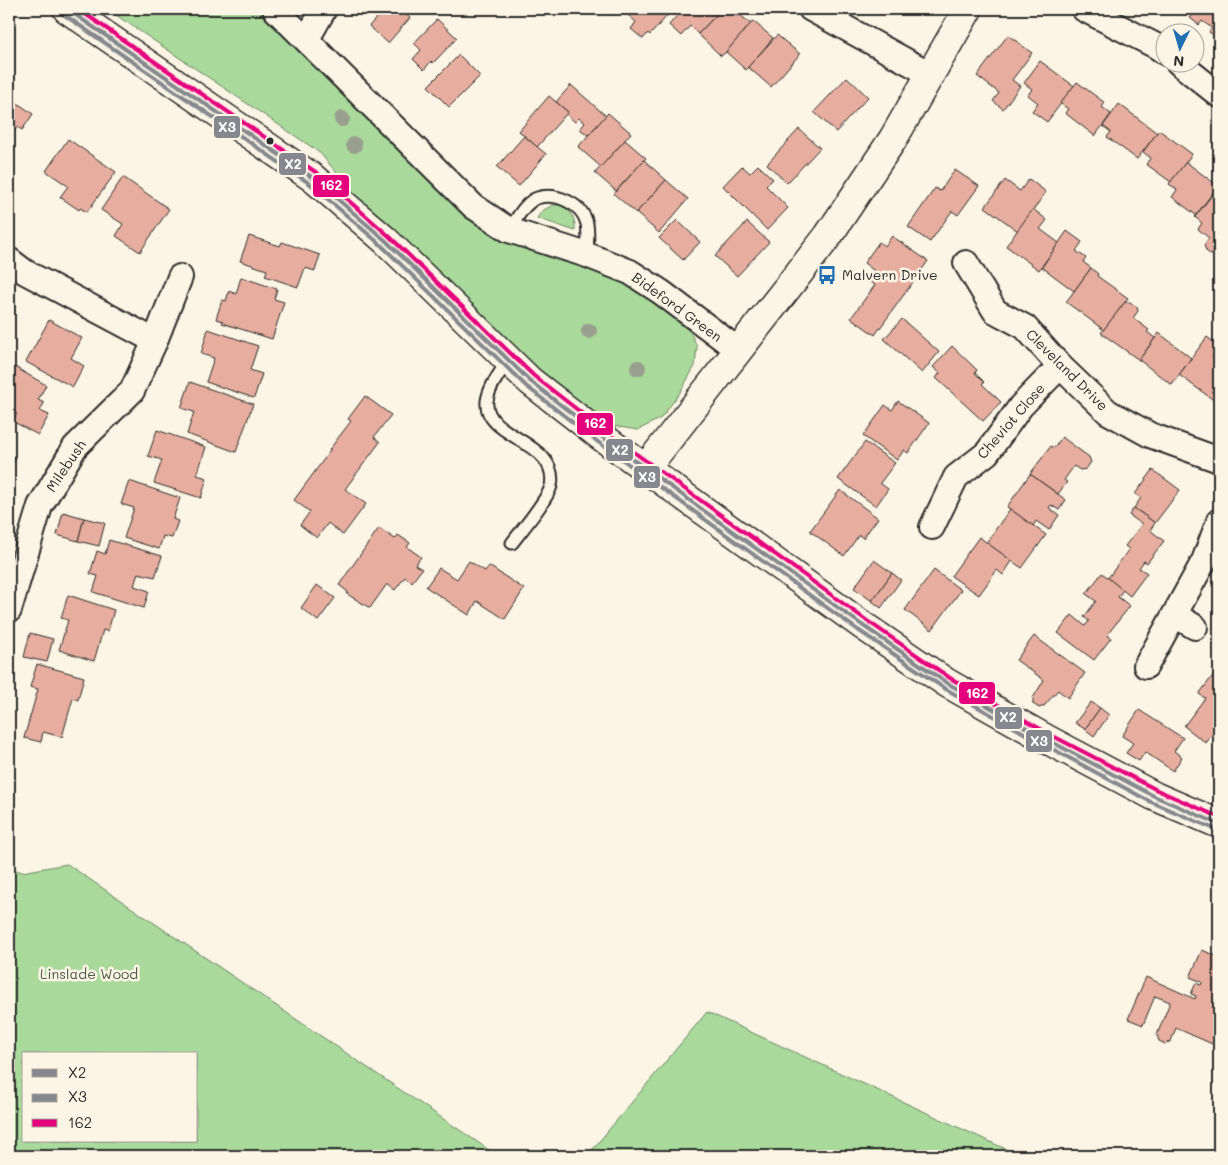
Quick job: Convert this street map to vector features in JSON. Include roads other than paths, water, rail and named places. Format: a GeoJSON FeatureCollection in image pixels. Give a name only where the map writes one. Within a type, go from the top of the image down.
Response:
{"type":"FeatureCollection","features":[{"type":"Feature","properties":{"kind":"street"},"geometry":{"type":"LineString","coordinates":[[67,9],[313,178],[385,240],[530,382],[645,469],[862,625],[947,683],[1050,741],[1146,791],[1219,824]]}},
{"type":"Feature","properties":{"kind":"street","name":"Bideford Green"},"geometry":{"type":"LineString","coordinates":[[275,9],[473,206],[509,230],[587,255],[630,272],[661,292],[738,350]]}},
{"type":"Feature","properties":{"kind":"street"},"geometry":{"type":"LineString","coordinates":[[307,39],[324,9]]}},
{"type":"Feature","properties":{"kind":"street"},"geometry":{"type":"LineString","coordinates":[[811,9],[930,74]]}},
{"type":"Feature","properties":{"kind":"street"},"geometry":{"type":"LineString","coordinates":[[645,469],[828,236],[893,139],[968,9]]}},
{"type":"Feature","properties":{"kind":"street"},"geometry":{"type":"LineString","coordinates":[[1084,9],[1156,46]]}},
{"type":"Feature","properties":{"kind":"street"},"geometry":{"type":"LineString","coordinates":[[1190,72],[1219,95]]}},
{"type":"Feature","properties":{"kind":"street"},"geometry":{"type":"LineString","coordinates":[[9,260],[25,272],[155,341]]}},
{"type":"Feature","properties":{"kind":"street","name":"Cleveland Drive"},"geometry":{"type":"LineString","coordinates":[[966,263],[996,311],[1025,327],[1060,366],[1108,412],[1150,435],[1219,460]]}},
{"type":"Feature","properties":{"kind":"street","name":"Milebush"},"geometry":{"type":"LineString","coordinates":[[9,610],[40,506],[75,448],[132,391],[155,341],[180,277]]}},
{"type":"Feature","properties":{"kind":"street","name":"Cheviot Close"},"geometry":{"type":"LineString","coordinates":[[932,527],[956,477],[987,453],[1021,406],[1060,366]]}},
{"type":"Feature","properties":{"kind":"street"},"geometry":{"type":"LineString","coordinates":[[1146,666],[1185,621],[1219,521]]}},
{"type":"Feature","properties":{"kind":"lane"},"geometry":{"type":"LineString","coordinates":[[509,230],[520,213],[536,198],[550,197],[563,199],[576,205],[584,214],[588,224],[587,255]]}},
{"type":"Feature","properties":{"kind":"lane"},"geometry":{"type":"LineString","coordinates":[[508,360],[490,390],[487,402],[489,411],[498,426],[545,458],[550,468],[551,478],[547,497],[512,543]]}},
{"type":"Feature","properties":{"kind":"place","name":"Malvern Drive"},"geometry":{"type":"Point","coordinates":[827,275]}},
{"type":"Feature","properties":{"kind":"park label","name":"Linslade Wood"},"geometry":{"type":"Point","coordinates":[89,974]}}]}
